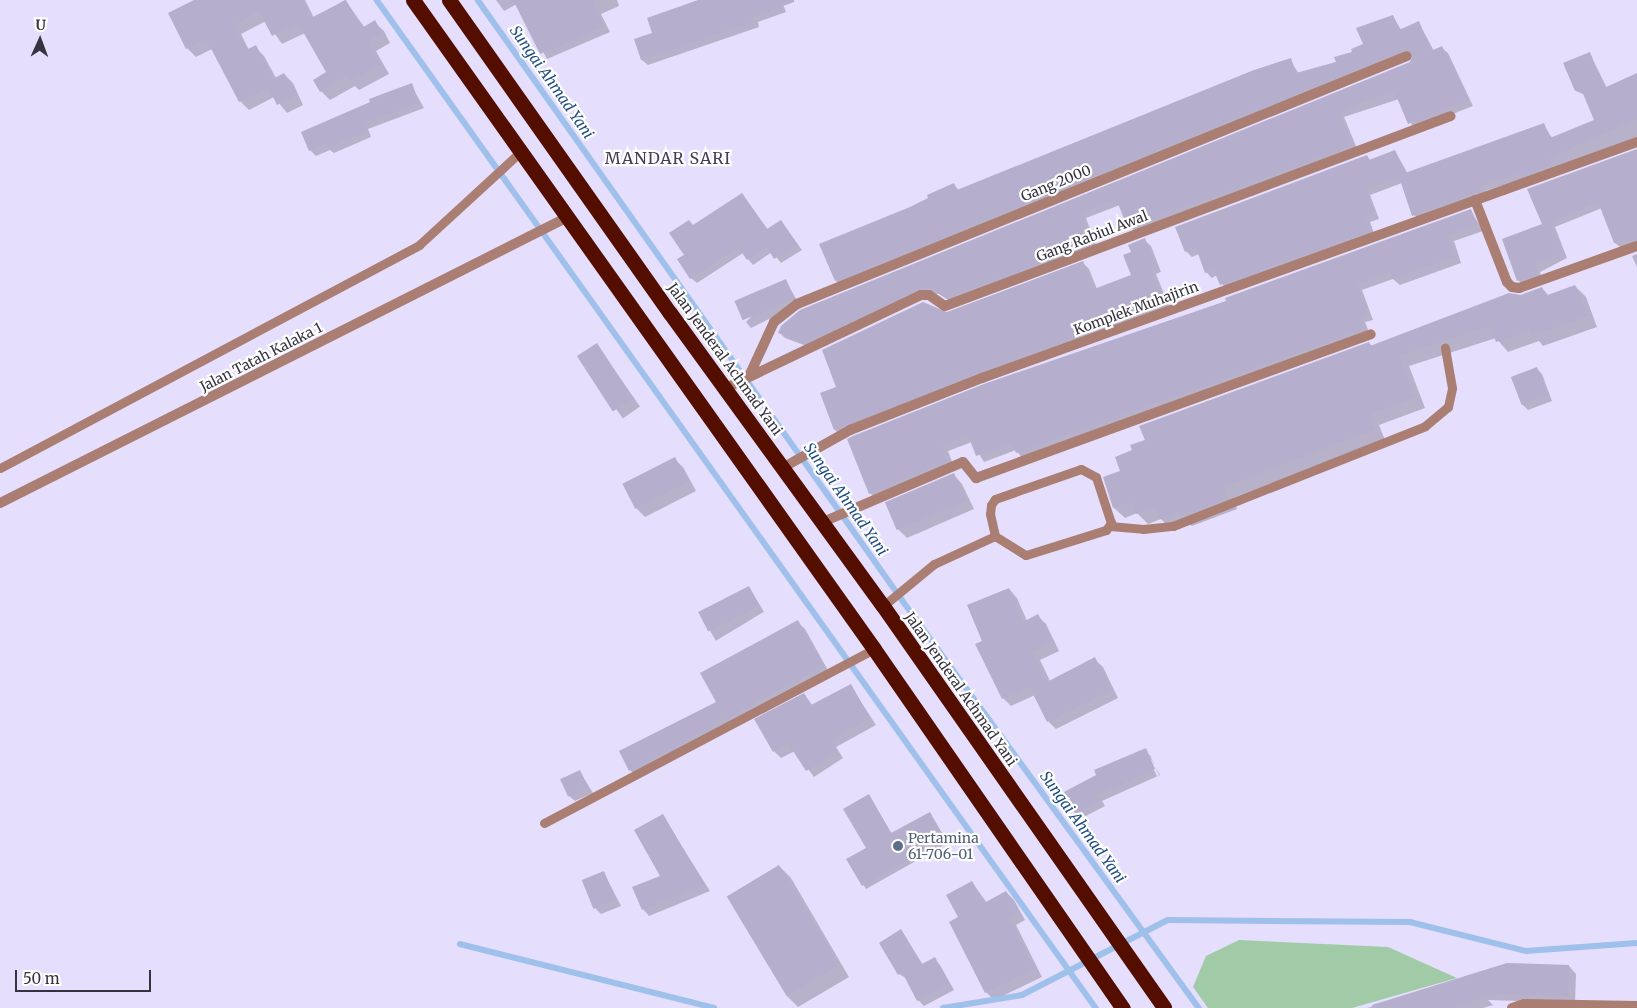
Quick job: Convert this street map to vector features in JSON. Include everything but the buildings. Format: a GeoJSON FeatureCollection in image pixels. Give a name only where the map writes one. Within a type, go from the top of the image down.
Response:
{"type":"FeatureCollection","features":[{"type":"Feature","properties":{"kind":"highway"},"geometry":{"type":"LineString","coordinates":[[413,0],[874,650],[1123,1008]]}},
{"type":"Feature","properties":{"kind":"highway","name":"Jalan Jenderal Achmad Yani"},"geometry":{"type":"LineString","coordinates":[[449,0],[670,313],[732,384],[889,601],[1135,970],[1164,1008]]}},
{"type":"Feature","properties":{"kind":"highway"},"geometry":{"type":"LineString","coordinates":[[646,327],[670,313]]}},
{"type":"Feature","properties":{"kind":"street","name":"Gang 2000"},"geometry":{"type":"LineString","coordinates":[[750,374],[774,322],[797,304],[1408,56]]}},
{"type":"Feature","properties":{"kind":"street","name":"Gang Rabiul Awal"},"geometry":{"type":"LineString","coordinates":[[750,374],[922,295],[929,295],[945,306],[1451,116]]}},
{"type":"Feature","properties":{"kind":"street","name":"Komplek Muhajirin"},"geometry":{"type":"LineString","coordinates":[[790,464],[850,430],[982,378],[1637,142]]}},
{"type":"Feature","properties":{"kind":"street"},"geometry":{"type":"LineString","coordinates":[[1475,200],[1507,282],[1512,287],[1519,288],[1637,246]]}},
{"type":"Feature","properties":{"kind":"street","name":"Jalan Tatah Kalaka 1"},"geometry":{"type":"LineString","coordinates":[[0,503],[566,218]]}},
{"type":"Feature","properties":{"kind":"street"},"geometry":{"type":"LineString","coordinates":[[829,519],[963,462],[976,478],[1370,334]]}},
{"type":"Feature","properties":{"kind":"street"},"geometry":{"type":"LineString","coordinates":[[732,384],[750,374]]}},
{"type":"Feature","properties":{"kind":"street"},"geometry":{"type":"LineString","coordinates":[[1512,1008],[1524,1004],[1637,1006]]}},
{"type":"Feature","properties":{"kind":"lane"},"geometry":{"type":"LineString","coordinates":[[0,468],[419,245],[520,152]]}},
{"type":"Feature","properties":{"kind":"lane"},"geometry":{"type":"LineString","coordinates":[[1110,526],[1096,477],[1081,469],[995,499],[991,504],[990,514],[995,536],[1026,555],[1110,526],[1143,528],[1173,526],[1425,426],[1448,407],[1452,388],[1445,348]]}},
{"type":"Feature","properties":{"kind":"lane"},"geometry":{"type":"LineString","coordinates":[[889,601],[934,564],[995,536]]}},
{"type":"Feature","properties":{"kind":"lane"},"geometry":{"type":"LineString","coordinates":[[544,823],[874,650]]}},
{"type":"Feature","properties":{"kind":"green space"},"geometry":{"type":"Polygon","coordinates":[[[1239,940],[1388,947],[1457,978],[1352,1008],[1208,1008],[1193,987],[1206,956],[1239,940]]]}},
{"type":"Feature","properties":{"kind":"waterway","name":"Sungai Ahmad Yani"},"geometry":{"type":"LineString","coordinates":[[377,0],[1096,1008]]}},
{"type":"Feature","properties":{"kind":"waterway","name":"Sungai Ahmad Yani"},"geometry":{"type":"LineString","coordinates":[[478,0],[903,601],[1199,1008]]}},
{"type":"Feature","properties":{"kind":"waterway"},"geometry":{"type":"LineString","coordinates":[[943,1008],[1022,995],[1168,920],[1410,922],[1526,951],[1637,943]]}},
{"type":"Feature","properties":{"kind":"waterway"},"geometry":{"type":"LineString","coordinates":[[460,944],[714,1008]]}},
{"type":"Feature","properties":{"kind":"place","name":"Pertamina 61-706-01"},"geometry":{"type":"Point","coordinates":[898,846]}},
{"type":"Feature","properties":{"kind":"district","name":"MANDAR SARI"},"geometry":{"type":"Point","coordinates":[668,158]}}]}
